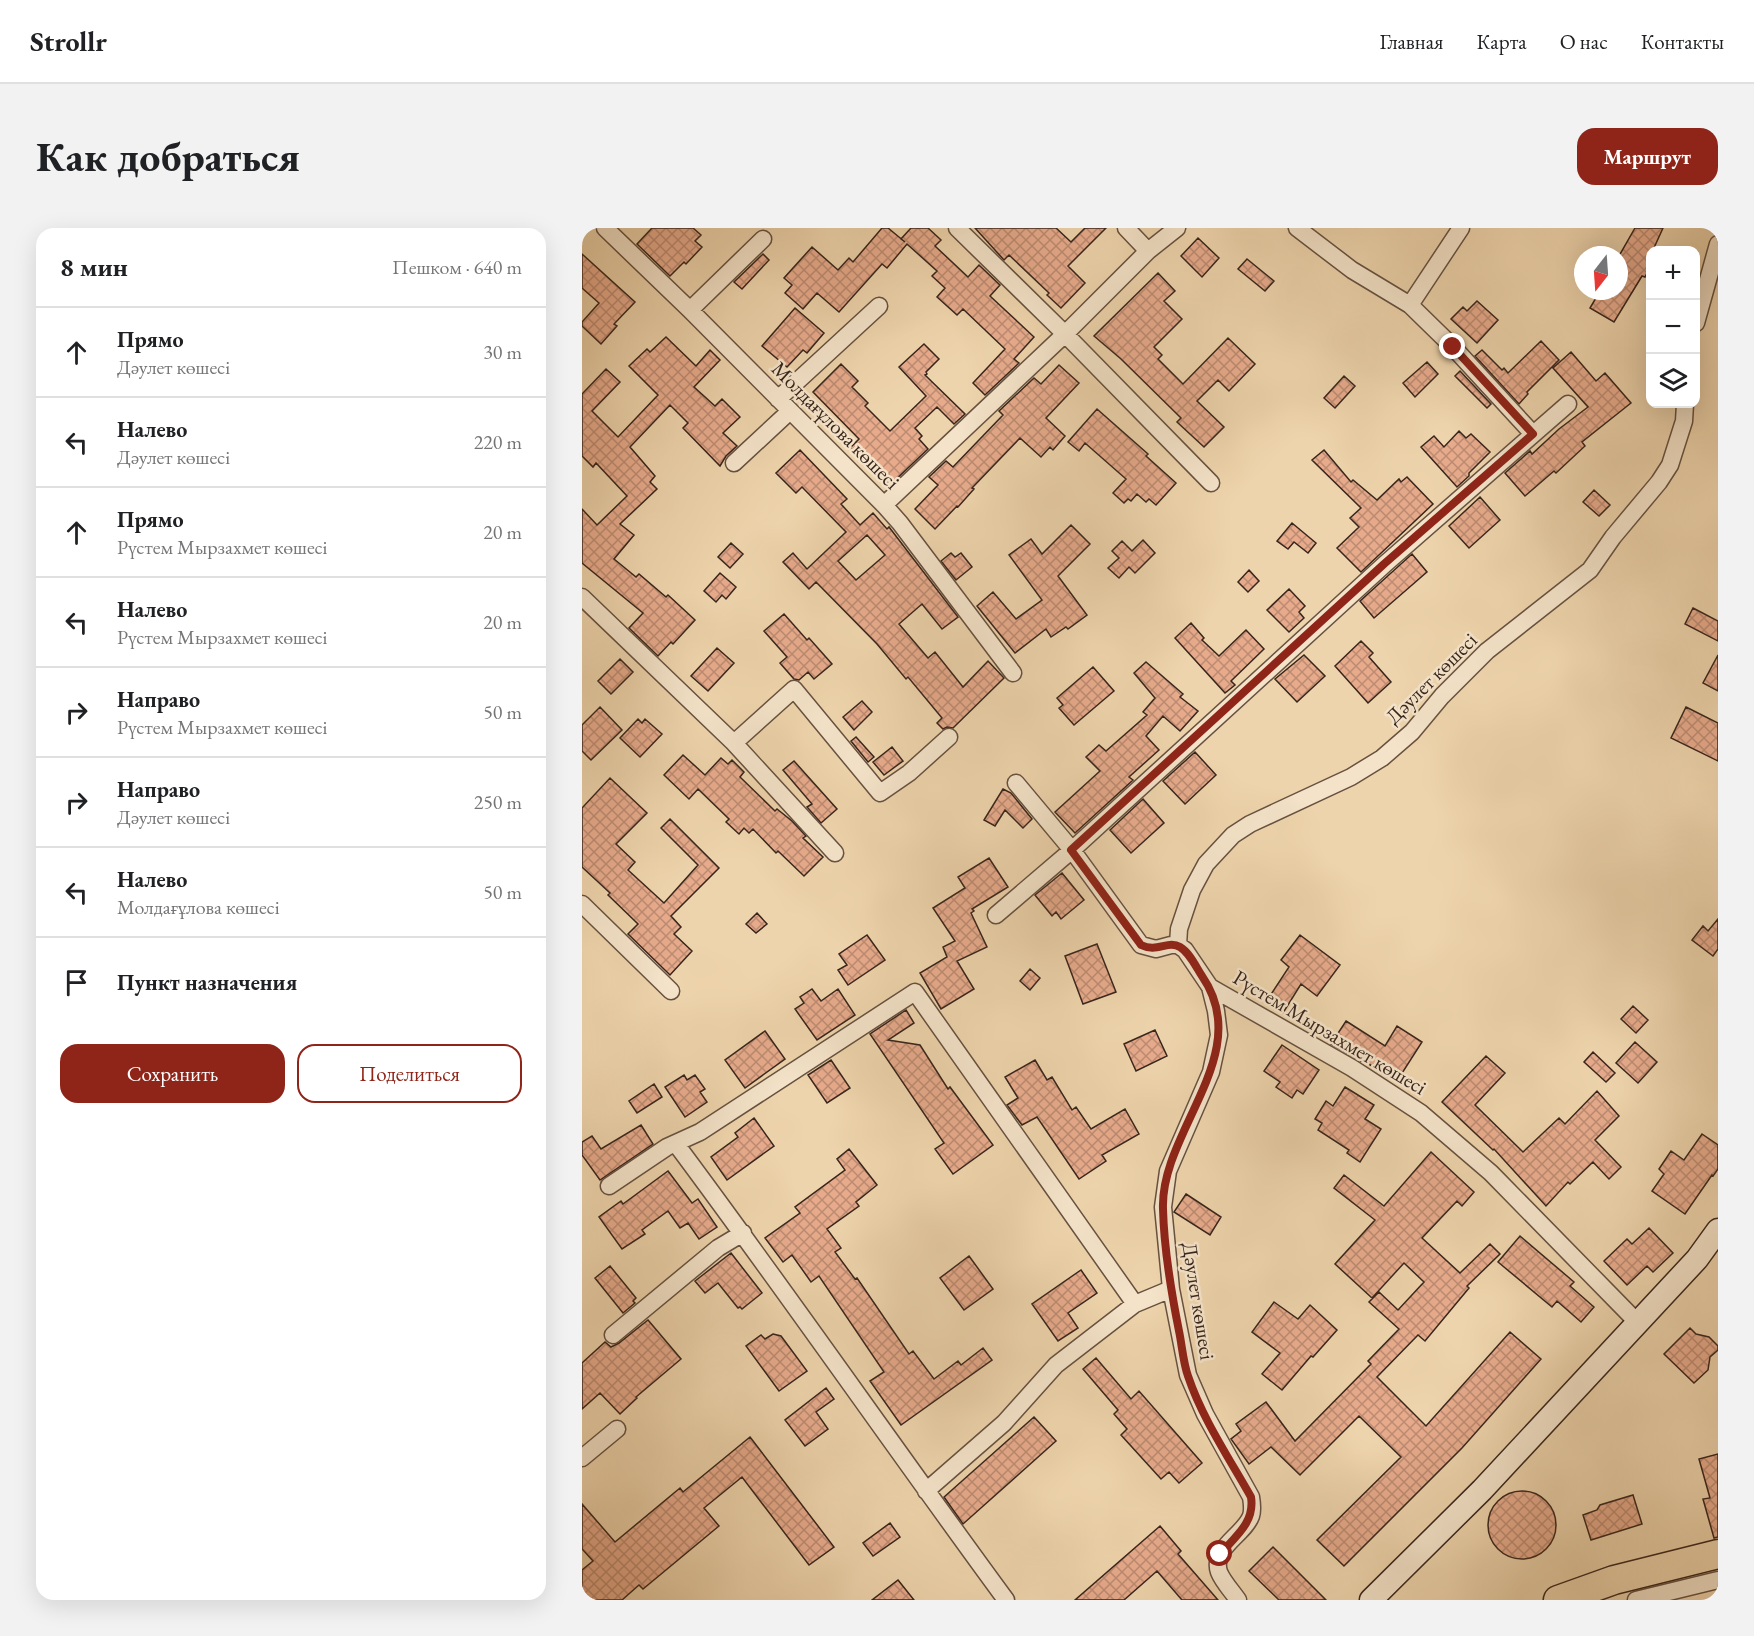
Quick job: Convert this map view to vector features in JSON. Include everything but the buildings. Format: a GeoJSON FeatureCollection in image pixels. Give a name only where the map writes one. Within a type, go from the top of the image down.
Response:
{"type":"FeatureCollection","features":[{"type":"Feature","properties":{"kind":"highway"},"geometry":{"type":"LineString","coordinates":[[1558,1600],[1614,1580],[1718,1554]]}},
{"type":"Feature","properties":{"kind":"main road"},"geometry":{"type":"LineString","coordinates":[[1371,1600],[1482,1490],[1697,1259],[1718,1230]]}},
{"type":"Feature","properties":{"kind":"street","name":"Молдағұлова көшесі"},"geometry":{"type":"LineString","coordinates":[[605,228],[690,309],[884,505],[1013,673]]}},
{"type":"Feature","properties":{"kind":"street"},"geometry":{"type":"LineString","coordinates":[[957,228],[1065,334],[1210,483]]}},
{"type":"Feature","properties":{"kind":"street"},"geometry":{"type":"LineString","coordinates":[[1126,228],[1148,251]]}},
{"type":"Feature","properties":{"kind":"street"},"geometry":{"type":"LineString","coordinates":[[884,505],[1065,334],[1148,251],[1177,228]]}},
{"type":"Feature","properties":{"kind":"street"},"geometry":{"type":"LineString","coordinates":[[1297,228],[1352,270],[1410,305],[1453,347],[1533,434]]}},
{"type":"Feature","properties":{"kind":"street"},"geometry":{"type":"LineString","coordinates":[[1410,305],[1461,228]]}},
{"type":"Feature","properties":{"kind":"street"},"geometry":{"type":"LineString","coordinates":[[690,309],[763,239]]}},
{"type":"Feature","properties":{"kind":"street"},"geometry":{"type":"LineString","coordinates":[[1700,306],[1718,244]]}},
{"type":"Feature","properties":{"kind":"street"},"geometry":{"type":"LineString","coordinates":[[735,463],[784,405],[879,306]]}},
{"type":"Feature","properties":{"kind":"street"},"geometry":{"type":"LineString","coordinates":[[996,915],[1071,850],[1367,580],[1568,404]]}},
{"type":"Feature","properties":{"kind":"street","name":"Дәулет көшесі"},"geometry":{"type":"LineString","coordinates":[[1178,945],[1179,929],[1192,890],[1206,864],[1233,836],[1251,824],[1351,777],[1382,758],[1412,732],[1442,696],[1488,651],[1590,570],[1670,465],[1684,421],[1685,408]]}},
{"type":"Feature","properties":{"kind":"street"},"geometry":{"type":"LineString","coordinates":[[582,597],[734,743],[835,853]]}},
{"type":"Feature","properties":{"kind":"street"},"geometry":{"type":"LineString","coordinates":[[734,743],[794,689],[880,793],[909,772],[949,737]]}},
{"type":"Feature","properties":{"kind":"street"},"geometry":{"type":"LineString","coordinates":[[1016,783],[1071,850],[1141,945],[1156,949],[1178,945]]}},
{"type":"Feature","properties":{"kind":"street"},"geometry":{"type":"LineString","coordinates":[[582,904],[671,992]]}},
{"type":"Feature","properties":{"kind":"street","name":"Рүстем Мырзахмет көшесі"},"geometry":{"type":"LineString","coordinates":[[1178,945],[1185,950],[1210,987],[1352,1068],[1421,1113],[1491,1173],[1638,1323]]}},
{"type":"Feature","properties":{"kind":"street","name":"Дәулет көшесі"},"geometry":{"type":"LineString","coordinates":[[1210,987],[1219,1035],[1211,1072],[1168,1171],[1163,1207],[1171,1289],[1188,1375],[1205,1414],[1251,1497],[1253,1508],[1251,1518],[1220,1554],[1218,1564],[1219,1572],[1238,1600]]}},
{"type":"Feature","properties":{"kind":"street"},"geometry":{"type":"LineString","coordinates":[[609,1186],[667,1147],[700,1132],[915,992],[1135,1304]]}},
{"type":"Feature","properties":{"kind":"street"},"geometry":{"type":"LineString","coordinates":[[676,1144],[743,1233],[1006,1600]]}},
{"type":"Feature","properties":{"kind":"street"},"geometry":{"type":"LineString","coordinates":[[613,1335],[718,1248],[743,1233]]}},
{"type":"Feature","properties":{"kind":"street"},"geometry":{"type":"LineString","coordinates":[[926,1491],[1004,1423],[1056,1365],[1135,1304],[1171,1289]]}},
{"type":"Feature","properties":{"kind":"street"},"geometry":{"type":"LineString","coordinates":[[582,1458],[617,1429]]}},
{"type":"Feature","properties":{"kind":"street"},"geometry":{"type":"LineString","coordinates":[[1636,1600],[1718,1580]]}},
{"type":"Feature","properties":{"kind":"route"},"geometry":{"type":"LineString","coordinates":[[1220,1554],[1251,1518],[1253,1508],[1251,1497],[1205,1414],[1188,1375],[1171,1289],[1163,1207],[1168,1171],[1211,1072],[1219,1035],[1216,1011],[1210,987],[1185,950],[1178,945],[1156,949],[1141,945],[1071,850],[1384,564],[1533,434],[1453,347]]}}]}
